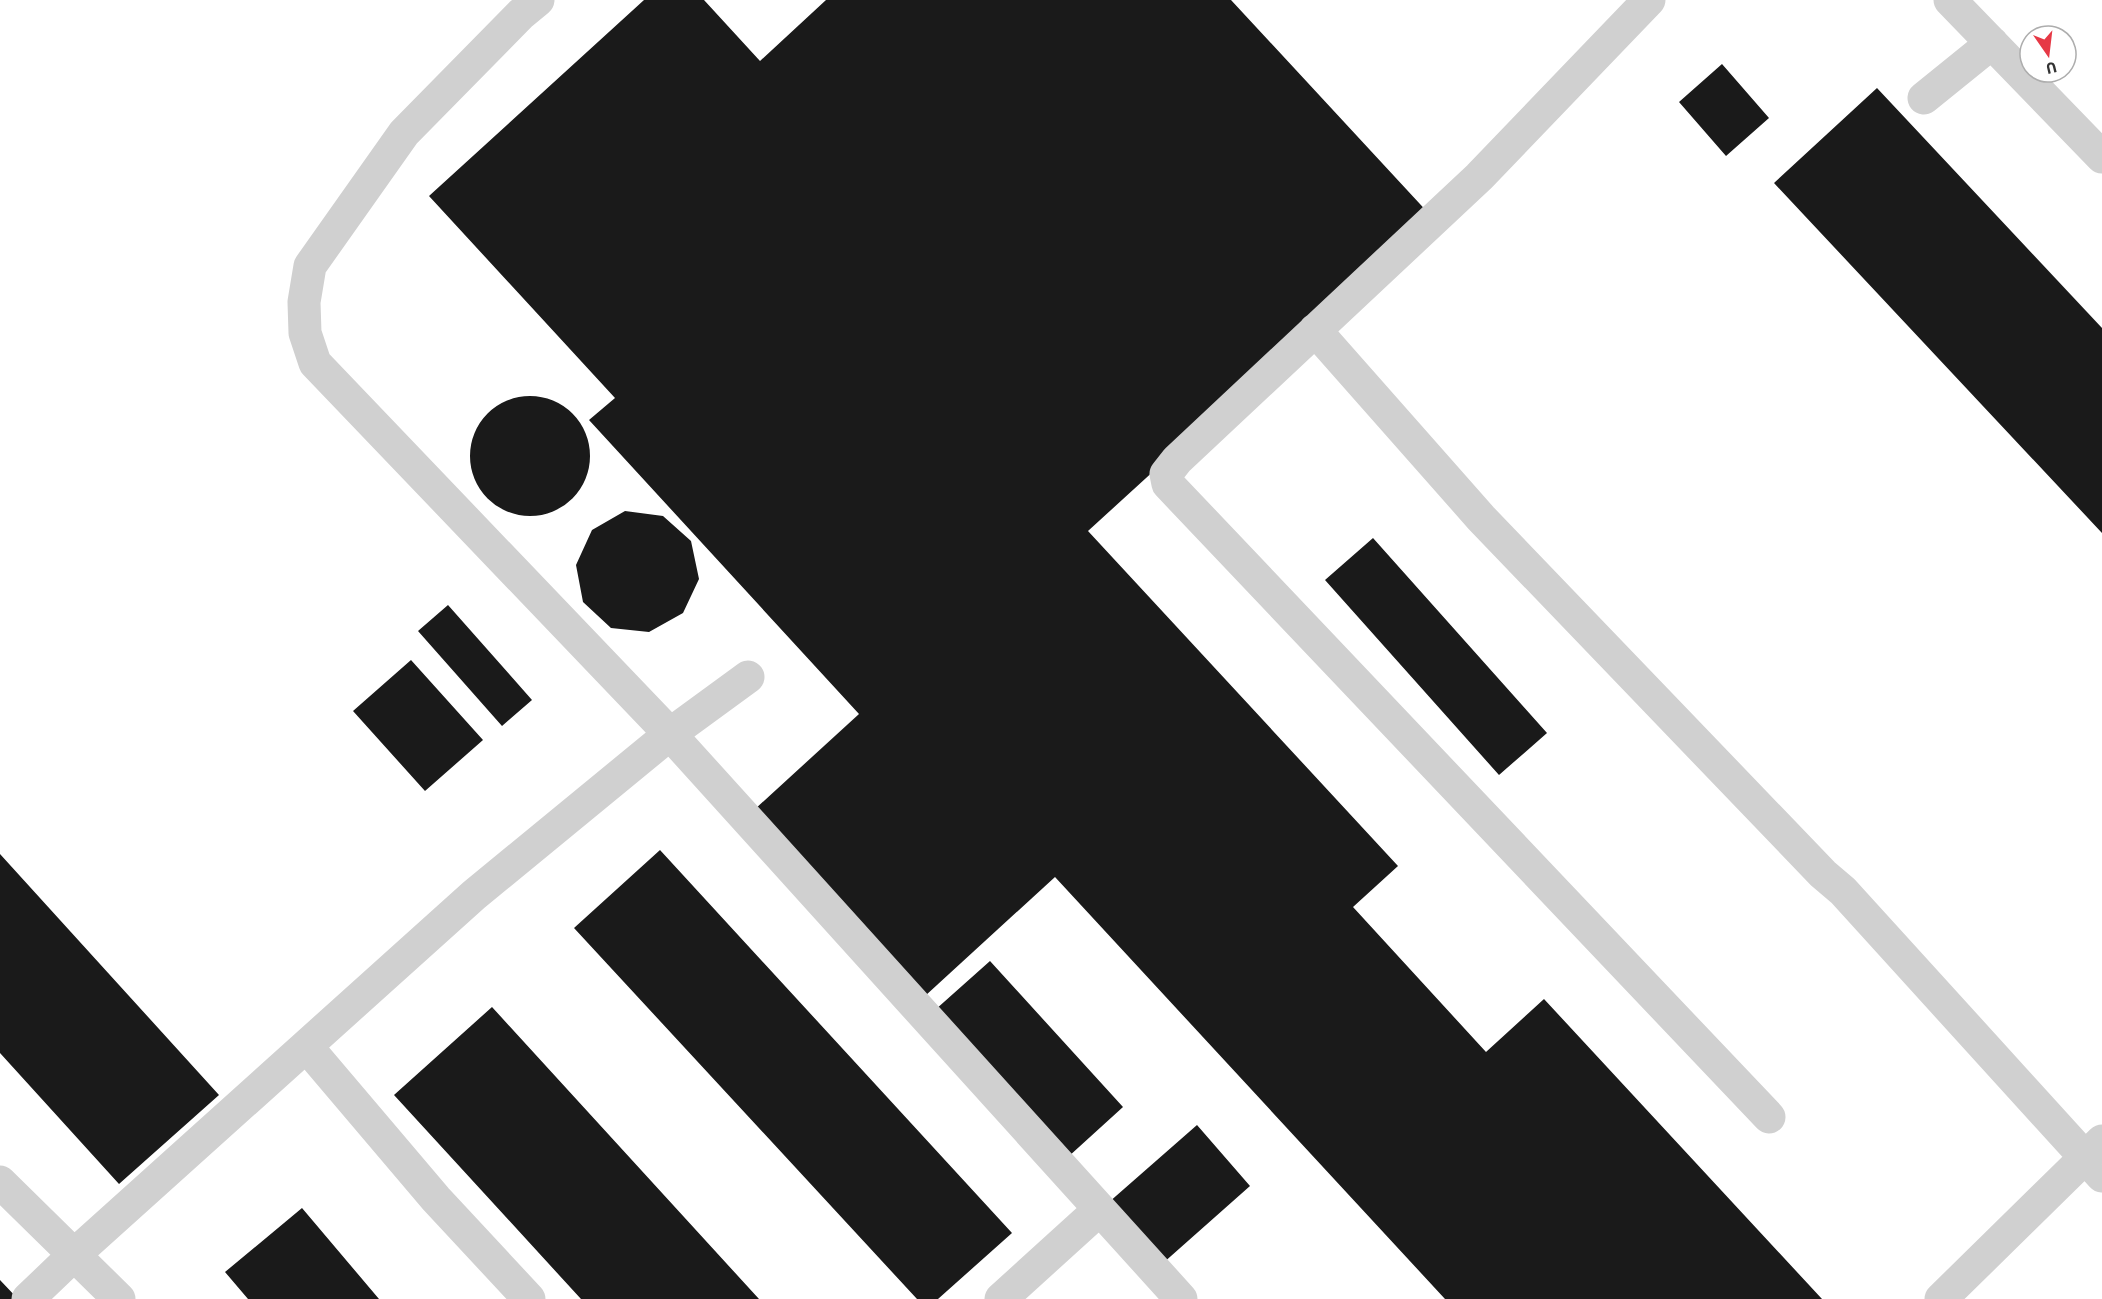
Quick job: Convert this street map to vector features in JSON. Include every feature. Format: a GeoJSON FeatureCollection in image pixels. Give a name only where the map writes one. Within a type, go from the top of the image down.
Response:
{"type":"FeatureCollection","features":[{"type":"Feature","properties":{"kind":"lane"},"geometry":{"type":"LineString","coordinates":[[538,0],[405,133],[310,266],[304,302],[304,333],[315,363],[670,734],[1181,1299]]}},
{"type":"Feature","properties":{"kind":"lane"},"geometry":{"type":"LineString","coordinates":[[1649,0],[1479,177],[1177,460],[1166,474],[1168,483],[1768,1117]]}},
{"type":"Feature","properties":{"kind":"lane"},"geometry":{"type":"LineString","coordinates":[[1950,0],[2102,157]]}},
{"type":"Feature","properties":{"kind":"lane"},"geometry":{"type":"LineString","coordinates":[[1924,98],[1992,43]]}},
{"type":"Feature","properties":{"kind":"lane"},"geometry":{"type":"LineString","coordinates":[[1315,330],[1481,518],[1823,874],[1843,891],[2096,1158],[1941,1299]]}},
{"type":"Feature","properties":{"kind":"lane"},"geometry":{"type":"LineString","coordinates":[[28,1299],[474,895],[670,734],[748,677]]}},
{"type":"Feature","properties":{"kind":"lane"},"geometry":{"type":"LineString","coordinates":[[307,1047],[436,1199],[529,1299]]}},
{"type":"Feature","properties":{"kind":"lane"},"geometry":{"type":"LineString","coordinates":[[0,1182],[119,1299]]}},
{"type":"Feature","properties":{"kind":"lane"},"geometry":{"type":"LineString","coordinates":[[1001,1299],[1100,1210]]}},
{"type":"Feature","properties":{"kind":"building"},"geometry":{"type":"Polygon","coordinates":[[[644,0],[704,0],[760,61],[826,0],[1231,0],[1432,217],[1088,531],[1398,866],[1353,907],[1486,1052],[1544,999],[1822,1299],[1445,1299],[1055,877],[925,996],[754,810],[859,714],[589,420],[615,398],[429,196],[644,0]]]}},
{"type":"Feature","properties":{"kind":"building"},"geometry":{"type":"Polygon","coordinates":[[[1722,64],[1769,118],[1726,156],[1679,102],[1722,64]]]}},
{"type":"Feature","properties":{"kind":"building"},"geometry":{"type":"Polygon","coordinates":[[[1877,88],[2102,328],[2102,533],[1774,183],[1877,88]]]}},
{"type":"Feature","properties":{"kind":"building"},"geometry":{"type":"Polygon","coordinates":[[[530,396],[553,401],[572,414],[585,433],[590,456],[585,479],[572,498],[553,511],[530,516],[507,511],[488,498],[475,479],[470,456],[475,433],[488,414],[507,401],[530,396]]]}},
{"type":"Feature","properties":{"kind":"building"},"geometry":{"type":"Polygon","coordinates":[[[625,511],[663,516],[691,541],[699,579],[683,613],[649,632],[611,628],[583,602],[576,565],[592,530],[625,511]]]}},
{"type":"Feature","properties":{"kind":"building"},"geometry":{"type":"Polygon","coordinates":[[[1373,538],[1547,733],[1499,775],[1325,580],[1373,538]]]}},
{"type":"Feature","properties":{"kind":"building"},"geometry":{"type":"Polygon","coordinates":[[[448,605],[532,700],[502,726],[418,631],[448,605]]]}},
{"type":"Feature","properties":{"kind":"building"},"geometry":{"type":"Polygon","coordinates":[[[411,660],[483,740],[425,791],[353,711],[411,660]]]}},
{"type":"Feature","properties":{"kind":"building"},"geometry":{"type":"Polygon","coordinates":[[[660,850],[1012,1233],[938,1299],[917,1299],[574,928],[660,850]]]}},
{"type":"Feature","properties":{"kind":"building"},"geometry":{"type":"Polygon","coordinates":[[[0,854],[219,1095],[119,1184],[0,1053],[0,854]]]}},
{"type":"Feature","properties":{"kind":"building"},"geometry":{"type":"Polygon","coordinates":[[[990,961],[1123,1107],[1068,1157],[935,1010],[990,961]]]}},
{"type":"Feature","properties":{"kind":"building"},"geometry":{"type":"Polygon","coordinates":[[[492,1007],[759,1299],[581,1299],[394,1095],[492,1007]]]}},
{"type":"Feature","properties":{"kind":"building"},"geometry":{"type":"Polygon","coordinates":[[[1197,1125],[1250,1186],[1162,1264],[1108,1203],[1197,1125]]]}},
{"type":"Feature","properties":{"kind":"building"},"geometry":{"type":"Polygon","coordinates":[[[302,1208],[379,1299],[248,1299],[225,1272],[302,1208]]]}},
{"type":"Feature","properties":{"kind":"building"},"geometry":{"type":"Polygon","coordinates":[[[0,1280],[18,1299],[0,1299],[0,1280]]]}}]}
